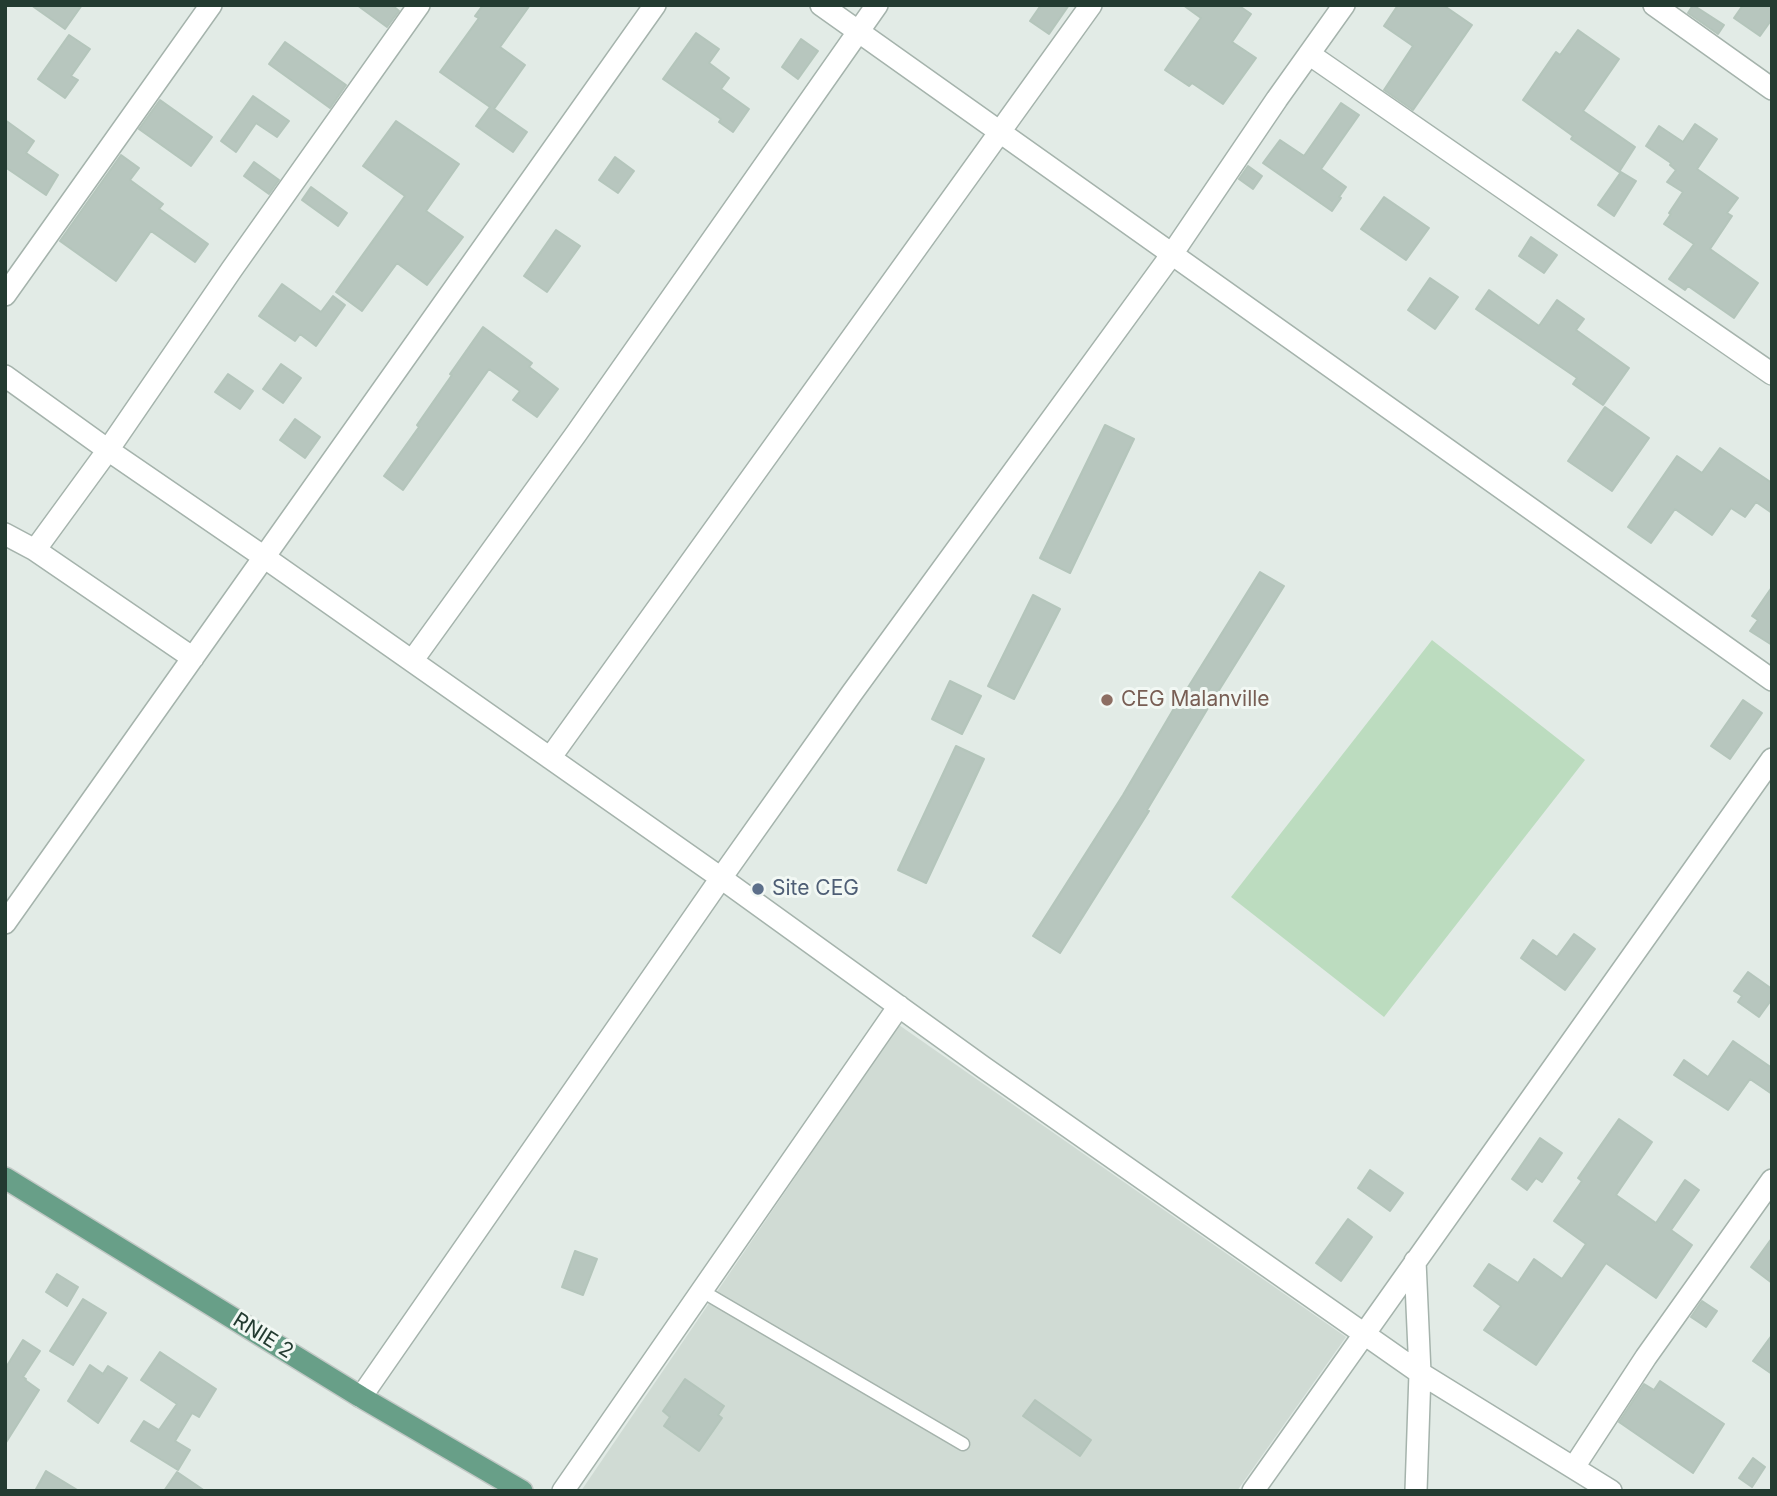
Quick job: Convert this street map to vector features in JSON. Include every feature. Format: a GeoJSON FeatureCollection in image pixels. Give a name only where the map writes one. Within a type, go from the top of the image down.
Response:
{"type":"FeatureCollection","features":[{"type":"Feature","properties":{"kind":"main road","name":"RNIE 2"},"geometry":{"type":"LineString","coordinates":[[5,1178],[361,1397],[522,1491]]}},
{"type":"Feature","properties":{"kind":"street"},"geometry":{"type":"LineString","coordinates":[[5,295],[211,5]]}},
{"type":"Feature","properties":{"kind":"street"},"geometry":{"type":"LineString","coordinates":[[35,550],[419,5]]}},
{"type":"Feature","properties":{"kind":"street"},"geometry":{"type":"LineString","coordinates":[[5,923],[655,5]]}},
{"type":"Feature","properties":{"kind":"street"},"geometry":{"type":"LineString","coordinates":[[821,5],[1772,680]]}},
{"type":"Feature","properties":{"kind":"street"},"geometry":{"type":"LineString","coordinates":[[412,660],[576,434],[877,5]]}},
{"type":"Feature","properties":{"kind":"street"},"geometry":{"type":"LineString","coordinates":[[550,758],[1091,5]]}},
{"type":"Feature","properties":{"kind":"street"},"geometry":{"type":"LineString","coordinates":[[361,1397],[721,877],[1172,254],[1344,5]]}},
{"type":"Feature","properties":{"kind":"street"},"geometry":{"type":"LineString","coordinates":[[1654,5],[1771,87]]}},
{"type":"Feature","properties":{"kind":"street"},"geometry":{"type":"LineString","coordinates":[[1310,54],[1772,373]]}},
{"type":"Feature","properties":{"kind":"street"},"geometry":{"type":"LineString","coordinates":[[5,376],[721,877],[899,1006],[1420,1373],[1611,1491]]}},
{"type":"Feature","properties":{"kind":"street"},"geometry":{"type":"LineString","coordinates":[[5,534],[35,550],[193,658]]}},
{"type":"Feature","properties":{"kind":"street"},"geometry":{"type":"LineString","coordinates":[[1253,1491],[1772,759]]}},
{"type":"Feature","properties":{"kind":"street"},"geometry":{"type":"LineString","coordinates":[[563,1491],[899,1006]]}},
{"type":"Feature","properties":{"kind":"street"},"geometry":{"type":"LineString","coordinates":[[1574,1467],[1646,1357],[1772,1180]]}},
{"type":"Feature","properties":{"kind":"street"},"geometry":{"type":"LineString","coordinates":[[1415,1261],[1420,1373],[1416,1491]]}},
{"type":"Feature","properties":{"kind":"lane"},"geometry":{"type":"LineString","coordinates":[[702,1291],[963,1444]]}},
{"type":"Feature","properties":{"kind":"shaded area"},"geometry":{"type":"Polygon","coordinates":[[[899,1025],[1346,1337],[1237,1491],[581,1491],[899,1025]]]}},
{"type":"Feature","properties":{"kind":"green space"},"geometry":{"type":"Polygon","coordinates":[[[1432,640],[1585,760],[1384,1017],[1231,897],[1432,640]]]}},
{"type":"Feature","properties":{"kind":"building"},"geometry":{"type":"Polygon","coordinates":[[[31,5],[82,5],[65,29],[31,5]]]}},
{"type":"Feature","properties":{"kind":"building"},"geometry":{"type":"Polygon","coordinates":[[[357,5],[392,5],[399,11],[387,27],[357,5]]]}},
{"type":"Feature","properties":{"kind":"building"},"geometry":{"type":"Polygon","coordinates":[[[483,5],[530,5],[500,47],[525,65],[494,109],[527,132],[513,152],[476,126],[490,107],[440,72],[479,18],[475,16],[483,5]]]}},
{"type":"Feature","properties":{"kind":"building"},"geometry":{"type":"Polygon","coordinates":[[[1041,5],[1069,5],[1049,34],[1030,21],[1041,5]]]}},
{"type":"Feature","properties":{"kind":"building"},"geometry":{"type":"Polygon","coordinates":[[[1183,5],[1238,5],[1251,14],[1232,42],[1256,58],[1223,104],[1192,83],[1189,86],[1165,70],[1201,18],[1183,5]]]}},
{"type":"Feature","properties":{"kind":"building"},"geometry":{"type":"Polygon","coordinates":[[[1398,5],[1443,5],[1472,25],[1413,110],[1384,90],[1413,46],[1384,26],[1398,5]]]}},
{"type":"Feature","properties":{"kind":"building"},"geometry":{"type":"Polygon","coordinates":[[[1693,5],[1724,25],[1718,34],[1688,13],[1693,5]]]}},
{"type":"Feature","properties":{"kind":"building"},"geometry":{"type":"Polygon","coordinates":[[[1743,5],[1772,5],[1772,19],[1760,36],[1734,18],[1743,5]]]}},
{"type":"Feature","properties":{"kind":"building"},"geometry":{"type":"Polygon","coordinates":[[[1578,30],[1619,59],[1583,111],[1635,147],[1619,172],[1571,139],[1573,136],[1523,100],[1556,52],[1560,55],[1578,30]]]}},
{"type":"Feature","properties":{"kind":"building"},"geometry":{"type":"Polygon","coordinates":[[[696,33],[719,49],[709,63],[729,78],[721,89],[749,109],[733,132],[719,122],[721,119],[663,79],[696,33]]]}},
{"type":"Feature","properties":{"kind":"building"},"geometry":{"type":"Polygon","coordinates":[[[69,35],[90,49],[71,76],[78,80],[65,98],[38,79],[69,35]]]}},
{"type":"Feature","properties":{"kind":"building"},"geometry":{"type":"Polygon","coordinates":[[[801,39],[818,51],[798,79],[782,67],[801,39]]]}},
{"type":"Feature","properties":{"kind":"building"},"geometry":{"type":"Polygon","coordinates":[[[285,42],[346,85],[330,108],[269,64],[285,42]]]}},
{"type":"Feature","properties":{"kind":"building"},"geometry":{"type":"Polygon","coordinates":[[[253,96],[289,121],[277,137],[256,123],[236,152],[221,141],[253,96]]]}},
{"type":"Feature","properties":{"kind":"building"},"geometry":{"type":"Polygon","coordinates":[[[160,100],[212,137],[191,166],[139,129],[160,100]]]}},
{"type":"Feature","properties":{"kind":"building"},"geometry":{"type":"Polygon","coordinates":[[[1341,103],[1359,115],[1321,169],[1346,187],[1332,211],[1263,163],[1280,140],[1304,156],[1341,103]]]}},
{"type":"Feature","properties":{"kind":"building"},"geometry":{"type":"Polygon","coordinates":[[[5,120],[34,141],[26,153],[58,175],[46,195],[5,167],[5,120]]]}},
{"type":"Feature","properties":{"kind":"building"},"geometry":{"type":"Polygon","coordinates":[[[396,121],[459,164],[426,211],[463,237],[427,285],[397,263],[362,311],[336,292],[405,196],[363,166],[396,121]]]}},
{"type":"Feature","properties":{"kind":"building"},"geometry":{"type":"Polygon","coordinates":[[[1695,124],[1717,139],[1697,169],[1738,198],[1727,213],[1732,216],[1710,249],[1758,283],[1734,318],[1688,286],[1685,290],[1669,279],[1694,244],[1664,224],[1683,192],[1667,182],[1676,170],[1671,163],[1646,146],[1659,126],[1683,142],[1695,124]]]}},
{"type":"Feature","properties":{"kind":"building"},"geometry":{"type":"Polygon","coordinates":[[[121,155],[139,168],[130,180],[163,204],[159,209],[208,244],[195,262],[151,231],[116,281],[60,241],[121,155]]]}},
{"type":"Feature","properties":{"kind":"building"},"geometry":{"type":"Polygon","coordinates":[[[615,157],[634,171],[618,193],[599,180],[615,157]]]}},
{"type":"Feature","properties":{"kind":"building"},"geometry":{"type":"Polygon","coordinates":[[[254,162],[279,180],[269,194],[244,176],[254,162]]]}},
{"type":"Feature","properties":{"kind":"building"},"geometry":{"type":"Polygon","coordinates":[[[1248,166],[1262,176],[1253,189],[1239,179],[1248,166]]]}},
{"type":"Feature","properties":{"kind":"building"},"geometry":{"type":"Polygon","coordinates":[[[1621,172],[1636,181],[1614,216],[1598,205],[1621,172]]]}},
{"type":"Feature","properties":{"kind":"building"},"geometry":{"type":"Polygon","coordinates":[[[311,187],[347,213],[338,226],[302,200],[311,187]]]}},
{"type":"Feature","properties":{"kind":"building"},"geometry":{"type":"Polygon","coordinates":[[[1384,197],[1429,228],[1406,260],[1361,229],[1384,197]]]}},
{"type":"Feature","properties":{"kind":"building"},"geometry":{"type":"Polygon","coordinates":[[[556,230],[580,246],[547,292],[524,276],[556,230]]]}},
{"type":"Feature","properties":{"kind":"building"},"geometry":{"type":"Polygon","coordinates":[[[1531,237],[1557,255],[1544,273],[1519,256],[1531,237]]]}},
{"type":"Feature","properties":{"kind":"building"},"geometry":{"type":"Polygon","coordinates":[[[1430,278],[1458,297],[1435,329],[1408,310],[1430,278]]]}},
{"type":"Feature","properties":{"kind":"building"},"geometry":{"type":"Polygon","coordinates":[[[282,284],[321,312],[333,296],[345,305],[316,346],[300,334],[295,341],[259,316],[282,284]]]}},
{"type":"Feature","properties":{"kind":"building"},"geometry":{"type":"Polygon","coordinates":[[[1489,290],[1539,326],[1557,300],[1584,319],[1576,330],[1629,368],[1603,405],[1573,384],[1577,378],[1476,309],[1489,290]]]}},
{"type":"Feature","properties":{"kind":"building"},"geometry":{"type":"Polygon","coordinates":[[[483,327],[532,363],[529,367],[558,389],[537,417],[513,400],[520,391],[489,369],[403,490],[384,476],[483,327]]]}},
{"type":"Feature","properties":{"kind":"building"},"geometry":{"type":"Polygon","coordinates":[[[281,364],[301,378],[283,403],[263,389],[281,364]]]}},
{"type":"Feature","properties":{"kind":"building"},"geometry":{"type":"Polygon","coordinates":[[[228,374],[253,391],[240,409],[215,392],[228,374]]]}},
{"type":"Feature","properties":{"kind":"building"},"geometry":{"type":"Polygon","coordinates":[[[1605,407],[1649,438],[1612,491],[1568,461],[1605,407]]]}},
{"type":"Feature","properties":{"kind":"building"},"geometry":{"type":"Polygon","coordinates":[[[295,419],[320,437],[305,458],[280,440],[295,419]]]}},
{"type":"Feature","properties":{"kind":"building"},"geometry":{"type":"Polygon","coordinates":[[[1105,425],[1134,439],[1070,573],[1040,558],[1105,425]]]}},
{"type":"Feature","properties":{"kind":"building"},"geometry":{"type":"Polygon","coordinates":[[[1720,448],[1772,483],[1772,513],[1756,502],[1745,517],[1731,508],[1712,535],[1675,509],[1651,543],[1628,527],[1677,456],[1702,473],[1720,448]]]}},
{"type":"Feature","properties":{"kind":"building"},"geometry":{"type":"Polygon","coordinates":[[[1260,572],[1284,586],[1060,953],[1033,936],[1260,572]]]}},
{"type":"Feature","properties":{"kind":"building"},"geometry":{"type":"Polygon","coordinates":[[[1772,587],[1772,645],[1750,631],[1758,620],[1752,616],[1772,587]]]}},
{"type":"Feature","properties":{"kind":"building"},"geometry":{"type":"Polygon","coordinates":[[[1033,595],[1060,609],[1014,699],[988,686],[1033,595]]]}},
{"type":"Feature","properties":{"kind":"building"},"geometry":{"type":"Polygon","coordinates":[[[950,681],[981,696],[962,734],[932,719],[950,681]]]}},
{"type":"Feature","properties":{"kind":"building"},"geometry":{"type":"Polygon","coordinates":[[[1743,700],[1762,713],[1730,759],[1711,746],[1743,700]]]}},
{"type":"Feature","properties":{"kind":"building"},"geometry":{"type":"Polygon","coordinates":[[[956,746],[984,759],[926,883],[898,870],[956,746]]]}},
{"type":"Feature","properties":{"kind":"building"},"geometry":{"type":"Polygon","coordinates":[[[1574,934],[1595,949],[1565,990],[1521,958],[1533,940],[1557,957],[1574,934]]]}},
{"type":"Feature","properties":{"kind":"building"},"geometry":{"type":"Polygon","coordinates":[[[1748,972],[1772,989],[1772,999],[1759,1017],[1738,1002],[1742,996],[1734,991],[1748,972]]]}},
{"type":"Feature","properties":{"kind":"building"},"geometry":{"type":"Polygon","coordinates":[[[1733,1041],[1772,1068],[1772,1094],[1750,1079],[1728,1110],[1674,1075],[1684,1060],[1708,1077],[1733,1041]]]}},
{"type":"Feature","properties":{"kind":"building"},"geometry":{"type":"Polygon","coordinates":[[[1619,1119],[1652,1142],[1616,1195],[1656,1223],[1685,1180],[1699,1190],[1671,1230],[1692,1245],[1656,1298],[1606,1263],[1536,1365],[1484,1330],[1501,1306],[1474,1286],[1489,1264],[1518,1283],[1534,1259],[1562,1279],[1586,1244],[1554,1221],[1582,1181],[1578,1178],[1619,1119]]]}},
{"type":"Feature","properties":{"kind":"building"},"geometry":{"type":"Polygon","coordinates":[[[1540,1138],[1562,1153],[1542,1182],[1536,1178],[1527,1190],[1512,1179],[1540,1138]]]}},
{"type":"Feature","properties":{"kind":"building"},"geometry":{"type":"Polygon","coordinates":[[[1370,1170],[1403,1193],[1390,1211],[1358,1188],[1370,1170]]]}},
{"type":"Feature","properties":{"kind":"building"},"geometry":{"type":"Polygon","coordinates":[[[1348,1219],[1372,1237],[1341,1281],[1316,1263],[1348,1219]]]}},
{"type":"Feature","properties":{"kind":"building"},"geometry":{"type":"Polygon","coordinates":[[[1772,1238],[1772,1283],[1751,1267],[1772,1238]]]}},
{"type":"Feature","properties":{"kind":"building"},"geometry":{"type":"Polygon","coordinates":[[[575,1251],[597,1259],[583,1295],[562,1287],[575,1251]]]}},
{"type":"Feature","properties":{"kind":"building"},"geometry":{"type":"Polygon","coordinates":[[[57,1274],[78,1287],[67,1306],[46,1292],[57,1274]]]}},
{"type":"Feature","properties":{"kind":"building"},"geometry":{"type":"Polygon","coordinates":[[[83,1299],[106,1313],[73,1365],[50,1351],[83,1299]]]}},
{"type":"Feature","properties":{"kind":"building"},"geometry":{"type":"Polygon","coordinates":[[[1702,1301],[1717,1311],[1706,1327],[1691,1317],[1702,1301]]]}},
{"type":"Feature","properties":{"kind":"building"},"geometry":{"type":"Polygon","coordinates":[[[1772,1335],[1772,1374],[1753,1361],[1772,1335]]]}},
{"type":"Feature","properties":{"kind":"building"},"geometry":{"type":"Polygon","coordinates":[[[23,1340],[40,1351],[23,1377],[39,1390],[5,1444],[5,1369],[23,1340]]]}},
{"type":"Feature","properties":{"kind":"building"},"geometry":{"type":"Polygon","coordinates":[[[160,1352],[216,1389],[199,1417],[192,1413],[175,1441],[190,1450],[178,1470],[131,1441],[144,1421],[159,1430],[177,1404],[141,1380],[160,1352]]]}},
{"type":"Feature","properties":{"kind":"building"},"geometry":{"type":"Polygon","coordinates":[[[90,1365],[103,1374],[108,1366],[127,1378],[98,1423],[68,1401],[90,1365]]]}},
{"type":"Feature","properties":{"kind":"building"},"geometry":{"type":"Polygon","coordinates":[[[685,1379],[724,1406],[718,1415],[722,1418],[699,1451],[664,1426],[670,1417],[663,1411],[685,1379]]]}},
{"type":"Feature","properties":{"kind":"building"},"geometry":{"type":"Polygon","coordinates":[[[1660,1381],[1724,1424],[1693,1473],[1619,1422],[1644,1384],[1654,1390],[1660,1381]]]}},
{"type":"Feature","properties":{"kind":"building"},"geometry":{"type":"Polygon","coordinates":[[[1035,1400],[1091,1440],[1080,1456],[1023,1416],[1035,1400]]]}},
{"type":"Feature","properties":{"kind":"building"},"geometry":{"type":"Polygon","coordinates":[[[1753,1458],[1765,1467],[1752,1487],[1739,1478],[1753,1458]]]}},
{"type":"Feature","properties":{"kind":"building"},"geometry":{"type":"Polygon","coordinates":[[[46,1471],[79,1491],[35,1491],[46,1471]]]}},
{"type":"Feature","properties":{"kind":"building"},"geometry":{"type":"Polygon","coordinates":[[[177,1472],[205,1491],[164,1491],[177,1472]]]}},
{"type":"Feature","properties":{"kind":"place","name":"CEG Malanville"},"geometry":{"type":"Point","coordinates":[1107,700]}},
{"type":"Feature","properties":{"kind":"place","name":"Site CEG"},"geometry":{"type":"Point","coordinates":[758,889]}}]}
